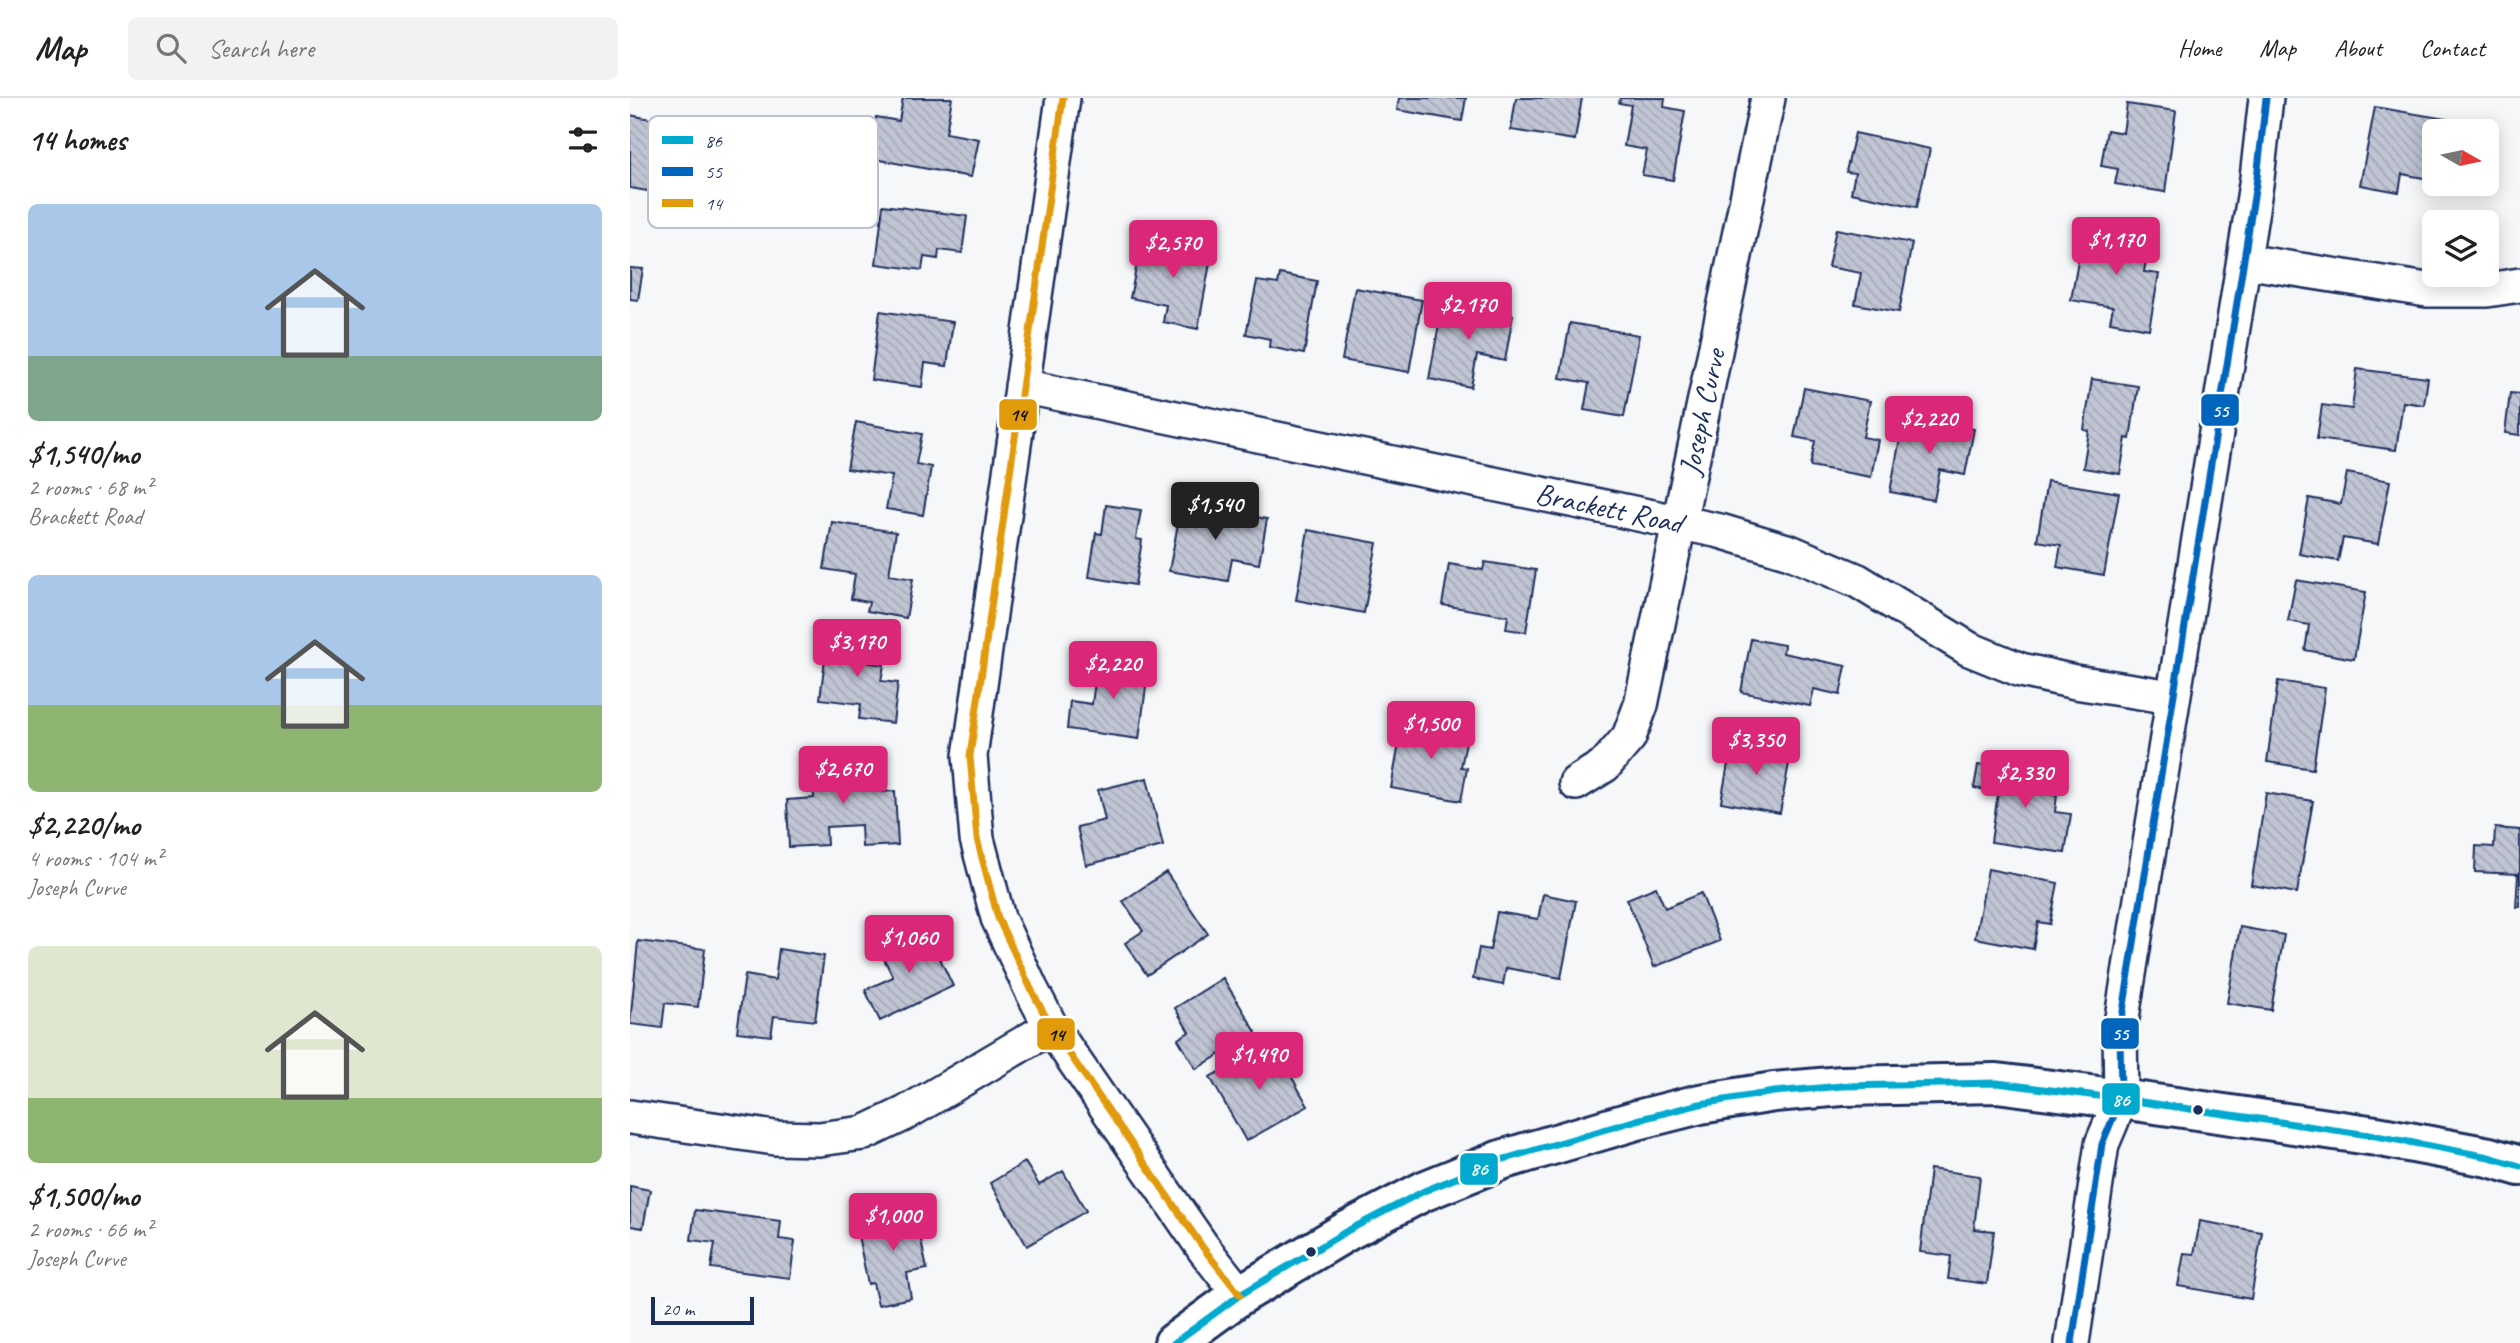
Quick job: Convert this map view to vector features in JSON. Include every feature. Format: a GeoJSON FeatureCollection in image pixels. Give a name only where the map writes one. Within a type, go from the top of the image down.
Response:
{"type":"FeatureCollection","features":[{"type":"Feature","properties":{"kind":"street"},"geometry":{"type":"LineString","coordinates":[[1063,98],[971,756],[977,839],[998,918],[1051,1027],[1204,1249],[1240,1294]]}},
{"type":"Feature","properties":{"kind":"street","name":"Joseph Curve"},"geometry":{"type":"LineString","coordinates":[[1576,783],[1605,765],[1629,737],[1641,705],[1768,98]]}},
{"type":"Feature","properties":{"kind":"street"},"geometry":{"type":"LineString","coordinates":[[2072,1343],[2102,1144],[2121,1099],[2120,1030],[2244,261],[2266,98]]}},
{"type":"Feature","properties":{"kind":"street"},"geometry":{"type":"LineString","coordinates":[[2244,261],[2427,290],[2456,292],[2520,285]]}},
{"type":"Feature","properties":{"kind":"street","name":"Brackett Road"},"geometry":{"type":"LineString","coordinates":[[1022,386],[1720,531],[1790,552],[1858,581],[1969,649],[2021,670],[2075,682],[2172,697]]}},
{"type":"Feature","properties":{"kind":"street"},"geometry":{"type":"LineString","coordinates":[[630,1117],[775,1138],[819,1139],[864,1133],[904,1114],[1051,1027]]}},
{"type":"Feature","properties":{"kind":"street"},"geometry":{"type":"LineString","coordinates":[[1174,1343],[1240,1294],[1347,1231],[1424,1191],[1501,1160],[1700,1104],[1801,1090],[1936,1083],[1997,1083],[2376,1136],[2489,1157],[2520,1166]]}},
{"type":"Feature","properties":{"kind":"building"},"geometry":{"type":"Polygon","coordinates":[[[903,98],[952,98],[946,133],[979,139],[971,177],[878,160],[878,117],[899,121],[903,98]]]}},
{"type":"Feature","properties":{"kind":"building"},"geometry":{"type":"Polygon","coordinates":[[[1399,98],[1466,98],[1462,121],[1397,110],[1399,98]]]}},
{"type":"Feature","properties":{"kind":"building"},"geometry":{"type":"Polygon","coordinates":[[[1516,98],[1582,98],[1575,140],[1511,130],[1516,98]]]}},
{"type":"Feature","properties":{"kind":"building"},"geometry":{"type":"Polygon","coordinates":[[[1620,98],[1665,98],[1664,107],[1685,111],[1673,180],[1642,175],[1647,150],[1624,146],[1631,105],[1619,103],[1620,98]]]}},
{"type":"Feature","properties":{"kind":"building"},"geometry":{"type":"Polygon","coordinates":[[[2127,104],[2176,111],[2165,192],[2115,184],[2118,169],[2101,166],[2107,130],[2123,133],[2127,104]]]}},
{"type":"Feature","properties":{"kind":"building"},"geometry":{"type":"Polygon","coordinates":[[[2375,107],[2446,119],[2422,119],[2422,178],[2402,174],[2399,192],[2360,185],[2375,107]]]}},
{"type":"Feature","properties":{"kind":"building"},"geometry":{"type":"Polygon","coordinates":[[[630,115],[648,119],[648,191],[630,188],[630,115]]]}},
{"type":"Feature","properties":{"kind":"building"},"geometry":{"type":"Polygon","coordinates":[[[1855,133],[1930,149],[1917,207],[1851,193],[1855,173],[1846,172],[1855,133]]]}},
{"type":"Feature","properties":{"kind":"building"},"geometry":{"type":"Polygon","coordinates":[[[883,205],[967,216],[962,253],[939,250],[938,259],[924,257],[922,270],[876,264],[883,205]]]}},
{"type":"Feature","properties":{"kind":"building"},"geometry":{"type":"Polygon","coordinates":[[[2084,228],[2150,239],[2144,272],[2159,274],[2149,329],[2110,322],[2113,307],[2071,300],[2084,228]]]}},
{"type":"Feature","properties":{"kind":"building"},"geometry":{"type":"Polygon","coordinates":[[[1836,229],[1912,243],[1899,312],[1855,304],[1861,273],[1828,267],[1836,229]]]}},
{"type":"Feature","properties":{"kind":"building"},"geometry":{"type":"Polygon","coordinates":[[[1142,238],[1212,252],[1198,329],[1163,322],[1166,305],[1130,298],[1142,238]]]}},
{"type":"Feature","properties":{"kind":"building"},"geometry":{"type":"Polygon","coordinates":[[[630,268],[643,269],[638,300],[630,299],[630,268]]]}},
{"type":"Feature","properties":{"kind":"building"},"geometry":{"type":"Polygon","coordinates":[[[1280,274],[1317,281],[1304,354],[1269,347],[1270,339],[1246,334],[1257,281],[1278,284],[1280,274]]]}},
{"type":"Feature","properties":{"kind":"building"},"geometry":{"type":"Polygon","coordinates":[[[1355,288],[1422,300],[1409,372],[1342,360],[1355,288]]]}},
{"type":"Feature","properties":{"kind":"building"},"geometry":{"type":"Polygon","coordinates":[[[1443,302],[1513,315],[1505,361],[1477,355],[1471,387],[1429,379],[1443,302]]]}},
{"type":"Feature","properties":{"kind":"building"},"geometry":{"type":"Polygon","coordinates":[[[880,311],[953,322],[947,366],[925,363],[922,387],[871,380],[880,311]]]}},
{"type":"Feature","properties":{"kind":"building"},"geometry":{"type":"Polygon","coordinates":[[[1570,323],[1639,335],[1624,417],[1584,410],[1589,383],[1560,378],[1570,323]]]}},
{"type":"Feature","properties":{"kind":"building"},"geometry":{"type":"Polygon","coordinates":[[[2357,369],[2428,378],[2424,405],[2403,402],[2396,450],[2317,439],[2322,405],[2352,409],[2357,369]]]}},
{"type":"Feature","properties":{"kind":"building"},"geometry":{"type":"Polygon","coordinates":[[[2092,379],[2138,386],[2130,439],[2126,438],[2120,474],[2083,468],[2089,431],[2084,430],[2092,379]]]}},
{"type":"Feature","properties":{"kind":"building"},"geometry":{"type":"Polygon","coordinates":[[[1804,388],[1870,401],[1863,437],[1878,440],[1871,477],[1810,466],[1815,441],[1794,437],[1804,388]]]}},
{"type":"Feature","properties":{"kind":"building"},"geometry":{"type":"Polygon","coordinates":[[[2510,393],[2520,394],[2520,435],[2505,433],[2510,393]]]}},
{"type":"Feature","properties":{"kind":"building"},"geometry":{"type":"Polygon","coordinates":[[[1904,417],[1974,429],[1965,475],[1940,470],[1934,500],[1890,492],[1904,417]]]}},
{"type":"Feature","properties":{"kind":"building"},"geometry":{"type":"Polygon","coordinates":[[[856,422],[922,434],[916,464],[931,467],[923,515],[886,509],[892,476],[847,469],[856,422]]]}},
{"type":"Feature","properties":{"kind":"building"},"geometry":{"type":"Polygon","coordinates":[[[2347,473],[2390,481],[2378,544],[2343,538],[2338,561],[2299,554],[2309,498],[2341,504],[2347,473]]]}},
{"type":"Feature","properties":{"kind":"building"},"geometry":{"type":"Polygon","coordinates":[[[2047,481],[2119,493],[2104,575],[2057,567],[2061,545],[2037,541],[2047,481]]]}},
{"type":"Feature","properties":{"kind":"building"},"geometry":{"type":"Polygon","coordinates":[[[1182,503],[1267,519],[1259,564],[1232,559],[1228,581],[1169,571],[1182,503]]]}},
{"type":"Feature","properties":{"kind":"building"},"geometry":{"type":"Polygon","coordinates":[[[1106,505],[1141,510],[1136,539],[1142,540],[1135,585],[1089,577],[1096,533],[1102,534],[1106,505]]]}},
{"type":"Feature","properties":{"kind":"building"},"geometry":{"type":"Polygon","coordinates":[[[832,522],[896,532],[889,575],[913,579],[906,618],[867,611],[869,602],[851,599],[855,574],[824,569],[832,522]]]}},
{"type":"Feature","properties":{"kind":"building"},"geometry":{"type":"Polygon","coordinates":[[[1308,530],[1377,543],[1364,613],[1296,600],[1308,530]]]}},
{"type":"Feature","properties":{"kind":"building"},"geometry":{"type":"Polygon","coordinates":[[[1485,562],[1536,570],[1526,632],[1506,629],[1508,616],[1442,605],[1449,564],[1483,570],[1485,562]]]}},
{"type":"Feature","properties":{"kind":"building"},"geometry":{"type":"Polygon","coordinates":[[[2296,580],[2366,592],[2354,659],[2305,650],[2309,625],[2288,621],[2296,580]]]}},
{"type":"Feature","properties":{"kind":"building"},"geometry":{"type":"Polygon","coordinates":[[[828,635],[872,641],[869,663],[884,665],[881,681],[898,683],[893,723],[859,719],[861,704],[820,699],[828,635]]]}},
{"type":"Feature","properties":{"kind":"building"},"geometry":{"type":"Polygon","coordinates":[[[1751,639],[1784,645],[1783,653],[1846,666],[1840,695],[1814,689],[1810,706],[1741,692],[1751,639]]]}},
{"type":"Feature","properties":{"kind":"building"},"geometry":{"type":"Polygon","coordinates":[[[1098,658],[1149,665],[1139,739],[1067,729],[1070,701],[1092,704],[1098,658]]]}},
{"type":"Feature","properties":{"kind":"building"},"geometry":{"type":"Polygon","coordinates":[[[2278,681],[2325,688],[2313,769],[2267,762],[2278,681]]]}},
{"type":"Feature","properties":{"kind":"building"},"geometry":{"type":"Polygon","coordinates":[[[1403,721],[1468,732],[1461,767],[1467,768],[1461,801],[1391,788],[1403,721]]]}},
{"type":"Feature","properties":{"kind":"building"},"geometry":{"type":"Polygon","coordinates":[[[1732,742],[1791,752],[1780,813],[1721,802],[1732,742]]]}},
{"type":"Feature","properties":{"kind":"building"},"geometry":{"type":"Polygon","coordinates":[[[861,757],[862,777],[879,776],[881,792],[895,791],[898,845],[862,847],[861,825],[826,827],[827,845],[789,847],[787,800],[814,798],[812,760],[861,757]]]}},
{"type":"Feature","properties":{"kind":"building"},"geometry":{"type":"Polygon","coordinates":[[[1978,765],[2050,775],[2047,794],[2057,795],[2055,812],[2071,814],[2065,853],[1991,842],[1998,792],[1974,788],[1978,765]]]}},
{"type":"Feature","properties":{"kind":"building"},"geometry":{"type":"Polygon","coordinates":[[[1147,778],[1163,846],[1086,865],[1077,827],[1105,820],[1098,790],[1147,778]]]}},
{"type":"Feature","properties":{"kind":"building"},"geometry":{"type":"Polygon","coordinates":[[[2266,793],[2313,801],[2297,893],[2251,885],[2266,793]]]}},
{"type":"Feature","properties":{"kind":"building"},"geometry":{"type":"Polygon","coordinates":[[[2495,828],[2520,830],[2520,907],[2516,907],[2518,874],[2475,872],[2476,846],[2494,847],[2495,828]]]}},
{"type":"Feature","properties":{"kind":"building"},"geometry":{"type":"Polygon","coordinates":[[[1988,869],[2058,883],[2050,924],[2038,922],[2033,949],[1975,938],[1988,869]]]}},
{"type":"Feature","properties":{"kind":"building"},"geometry":{"type":"Polygon","coordinates":[[[1166,872],[1208,934],[1147,975],[1125,943],[1143,931],[1123,901],[1166,872]]]}},
{"type":"Feature","properties":{"kind":"building"},"geometry":{"type":"Polygon","coordinates":[[[1656,887],[1665,908],[1701,893],[1720,941],[1654,967],[1627,899],[1656,887]]]}},
{"type":"Feature","properties":{"kind":"building"},"geometry":{"type":"Polygon","coordinates":[[[1543,894],[1576,901],[1561,978],[1506,968],[1503,985],[1473,979],[1479,948],[1490,950],[1497,912],[1538,919],[1543,894]]]}},
{"type":"Feature","properties":{"kind":"building"},"geometry":{"type":"Polygon","coordinates":[[[925,927],[953,986],[880,1021],[865,990],[893,977],[879,949],[925,927]]]}},
{"type":"Feature","properties":{"kind":"building"},"geometry":{"type":"Polygon","coordinates":[[[2240,927],[2284,935],[2271,1010],[2227,1003],[2240,927]]]}},
{"type":"Feature","properties":{"kind":"building"},"geometry":{"type":"Polygon","coordinates":[[[638,941],[705,949],[698,1007],[665,1003],[662,1028],[630,1024],[638,941]]]}},
{"type":"Feature","properties":{"kind":"building"},"geometry":{"type":"Polygon","coordinates":[[[779,949],[824,956],[815,1021],[774,1016],[771,1036],[737,1032],[745,975],[775,980],[779,949]]]}},
{"type":"Feature","properties":{"kind":"building"},"geometry":{"type":"Polygon","coordinates":[[[1223,978],[1256,1032],[1196,1069],[1178,1039],[1189,1032],[1175,1008],[1223,978]]]}},
{"type":"Feature","properties":{"kind":"building"},"geometry":{"type":"Polygon","coordinates":[[[1272,1042],[1308,1106],[1246,1141],[1210,1077],[1272,1042]]]}},
{"type":"Feature","properties":{"kind":"building"},"geometry":{"type":"Polygon","coordinates":[[[1025,1162],[1039,1185],[1063,1171],[1086,1211],[1027,1246],[990,1183],[1025,1162]]]}},
{"type":"Feature","properties":{"kind":"building"},"geometry":{"type":"Polygon","coordinates":[[[1930,1169],[1980,1176],[1974,1229],[1994,1231],[1987,1284],[1948,1279],[1951,1256],[1920,1252],[1930,1169]]]}},
{"type":"Feature","properties":{"kind":"building"},"geometry":{"type":"Polygon","coordinates":[[[630,1186],[650,1190],[643,1228],[630,1226],[630,1186]]]}},
{"type":"Feature","properties":{"kind":"building"},"geometry":{"type":"Polygon","coordinates":[[[913,1202],[927,1269],[907,1273],[911,1298],[878,1305],[873,1283],[868,1284],[857,1231],[880,1226],[876,1210],[913,1202]]]}},
{"type":"Feature","properties":{"kind":"building"},"geometry":{"type":"Polygon","coordinates":[[[695,1210],[781,1221],[779,1239],[795,1241],[790,1278],[711,1268],[715,1243],[691,1240],[695,1210]]]}},
{"type":"Feature","properties":{"kind":"building"},"geometry":{"type":"Polygon","coordinates":[[[2200,1221],[2262,1232],[2251,1299],[2178,1286],[2184,1253],[2194,1254],[2200,1221]]]}},
{"type":"Feature","properties":{"kind":"transit line","name":"14"},"geometry":{"type":"LineString","coordinates":[[1063,98],[970,756],[977,839],[998,918],[1051,1027],[1204,1249],[1240,1295]]}},
{"type":"Feature","properties":{"kind":"transit line","name":"55"},"geometry":{"type":"LineString","coordinates":[[2072,1343],[2102,1144],[2121,1099],[2120,1030],[2257,178],[2266,98]]}},
{"type":"Feature","properties":{"kind":"transit line","name":"86"},"geometry":{"type":"LineString","coordinates":[[1174,1343],[1240,1295],[1347,1231],[1424,1191],[1501,1160],[1637,1120],[1700,1104],[1774,1092],[1842,1086],[1997,1083],[2376,1136],[2489,1157],[2520,1166]]}}]}
